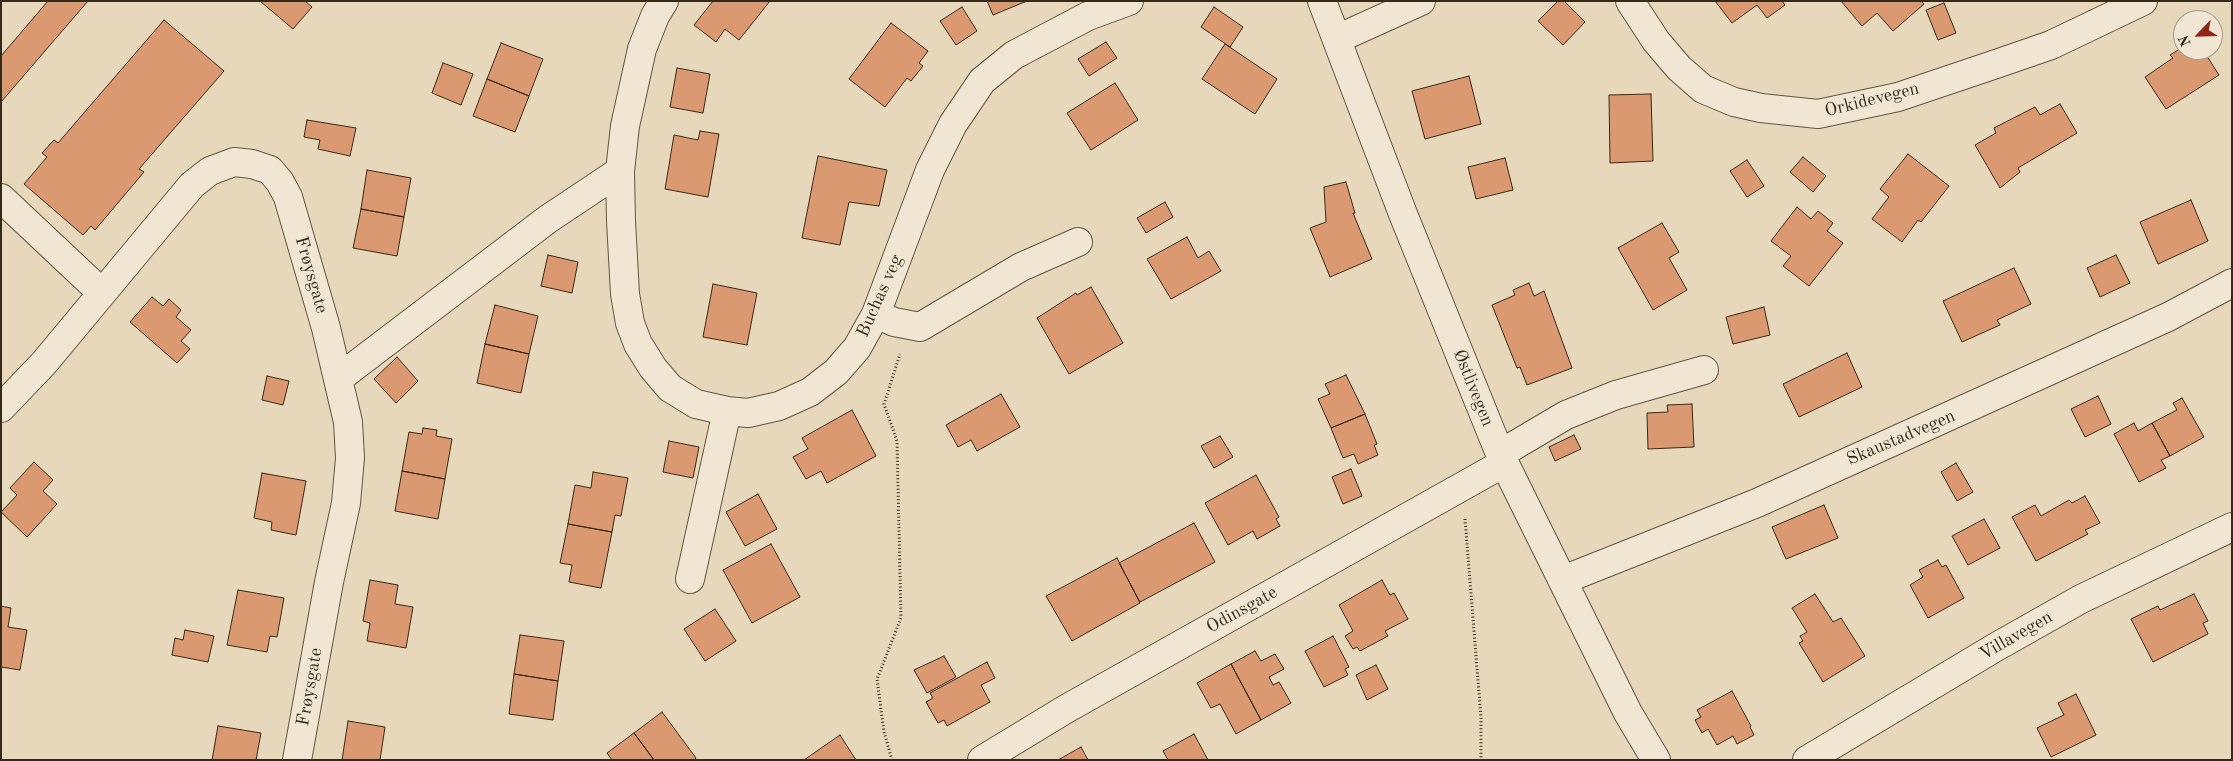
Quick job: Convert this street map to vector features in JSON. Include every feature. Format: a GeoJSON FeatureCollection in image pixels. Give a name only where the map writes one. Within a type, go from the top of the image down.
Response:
{"type":"FeatureCollection","features":[{"type":"Feature","properties":{"kind":"street","name":"Buchas veg"},"geometry":{"type":"LineString","coordinates":[[664,1],[655,16],[637,68],[625,126],[620,171],[625,294],[630,323],[638,344],[653,368],[670,388],[696,404],[727,411],[748,413],[779,406],[810,392],[836,372],[885,318],[930,170],[953,124],[982,81],[1014,54],[1088,16],[1128,1]]}},
{"type":"Feature","properties":{"kind":"street","name":"Østlivegen"},"geometry":{"type":"LineString","coordinates":[[1322,1],[1403,214],[1502,458],[1628,713],[1656,760]]}},
{"type":"Feature","properties":{"kind":"street"},"geometry":{"type":"LineString","coordinates":[[1338,39],[1421,1]]}},
{"type":"Feature","properties":{"kind":"street","name":"Orkidevegen"},"geometry":{"type":"LineString","coordinates":[[1630,1],[1662,48],[1679,68],[1704,89],[1734,102],[1761,108],[1818,114],[1898,97],[2051,45],[2143,1]]}},
{"type":"Feature","properties":{"kind":"street","name":"Frøysgate"},"geometry":{"type":"LineString","coordinates":[[1,408],[44,363],[192,185],[210,171],[234,162],[252,164],[270,170],[280,182],[288,197],[299,230],[339,378],[348,422],[350,458],[346,502],[329,582],[297,760]]}},
{"type":"Feature","properties":{"kind":"street"},"geometry":{"type":"LineString","coordinates":[[339,378],[548,219],[620,171]]}},
{"type":"Feature","properties":{"kind":"street"},"geometry":{"type":"LineString","coordinates":[[1,198],[102,294]]}},
{"type":"Feature","properties":{"kind":"street"},"geometry":{"type":"LineString","coordinates":[[885,318],[920,327],[1021,267],[1078,242]]}},
{"type":"Feature","properties":{"kind":"street","name":"Skaustadvegen"},"geometry":{"type":"LineString","coordinates":[[1563,580],[1757,503],[2168,317],[2232,283]]}},
{"type":"Feature","properties":{"kind":"street","name":"Odinsgate"},"geometry":{"type":"LineString","coordinates":[[982,760],[1075,704],[1463,486],[1566,415],[1616,395],[1704,370]]}},
{"type":"Feature","properties":{"kind":"street"},"geometry":{"type":"LineString","coordinates":[[690,579],[727,411]]}},
{"type":"Feature","properties":{"kind":"street","name":"Villavegen"},"geometry":{"type":"LineString","coordinates":[[1807,760],[1996,647],[2081,599],[2232,527]]}},
{"type":"Feature","properties":{"kind":"path"},"geometry":{"type":"LineString","coordinates":[[885,318],[900,353],[884,404],[897,441],[901,618],[877,678],[884,732],[892,760]]}},
{"type":"Feature","properties":{"kind":"path"},"geometry":{"type":"LineString","coordinates":[[1463,486],[1481,718],[1481,760]]}},
{"type":"Feature","properties":{"kind":"building"},"geometry":{"type":"Polygon","coordinates":[[[48,1],[88,1],[1,102],[1,56],[48,1]]]}},
{"type":"Feature","properties":{"kind":"building"},"geometry":{"type":"Polygon","coordinates":[[[260,1],[305,1],[312,7],[293,29],[260,1]]]}},
{"type":"Feature","properties":{"kind":"building"},"geometry":{"type":"Polygon","coordinates":[[[713,1],[770,1],[739,40],[725,29],[716,42],[694,25],[713,1]]]}},
{"type":"Feature","properties":{"kind":"building"},"geometry":{"type":"Polygon","coordinates":[[[987,1],[1027,1],[993,15],[987,1]]]}},
{"type":"Feature","properties":{"kind":"building"},"geometry":{"type":"Polygon","coordinates":[[[1558,1],[1564,1],[1585,22],[1563,45],[1538,21],[1558,1]]]}},
{"type":"Feature","properties":{"kind":"building"},"geometry":{"type":"Polygon","coordinates":[[[1715,1],[1782,1],[1785,5],[1767,18],[1757,5],[1732,23],[1715,1]]]}},
{"type":"Feature","properties":{"kind":"building"},"geometry":{"type":"Polygon","coordinates":[[[1841,1],[1921,1],[1924,4],[1893,31],[1877,13],[1862,26],[1841,1]]]}},
{"type":"Feature","properties":{"kind":"building"},"geometry":{"type":"Polygon","coordinates":[[[1944,3],[1956,33],[1938,40],[1926,10],[1944,3]]]}},
{"type":"Feature","properties":{"kind":"building"},"geometry":{"type":"Polygon","coordinates":[[[962,7],[977,31],[956,45],[940,21],[962,7]]]}},
{"type":"Feature","properties":{"kind":"building"},"geometry":{"type":"Polygon","coordinates":[[[1214,7],[1243,27],[1230,47],[1201,27],[1214,7]]]}},
{"type":"Feature","properties":{"kind":"building"},"geometry":{"type":"Polygon","coordinates":[[[164,20],[224,71],[139,169],[144,172],[95,230],[91,226],[83,235],[24,184],[47,157],[42,153],[54,140],[58,143],[164,20]]]}},
{"type":"Feature","properties":{"kind":"building"},"geometry":{"type":"Polygon","coordinates":[[[891,23],[928,51],[919,63],[923,66],[911,81],[907,78],[885,107],[849,79],[891,23]]]}},
{"type":"Feature","properties":{"kind":"building"},"geometry":{"type":"Polygon","coordinates":[[[1106,42],[1117,58],[1089,76],[1078,59],[1106,42]]]}},
{"type":"Feature","properties":{"kind":"building"},"geometry":{"type":"Polygon","coordinates":[[[501,43],[543,59],[529,96],[487,79],[501,43]]]}},
{"type":"Feature","properties":{"kind":"building"},"geometry":{"type":"Polygon","coordinates":[[[1225,44],[1277,79],[1255,114],[1202,79],[1225,44]]]}},
{"type":"Feature","properties":{"kind":"building"},"geometry":{"type":"Polygon","coordinates":[[[2173,58],[2173,60],[2209,60],[2219,75],[2166,109],[2145,77],[2173,58]]]}},
{"type":"Feature","properties":{"kind":"building"},"geometry":{"type":"Polygon","coordinates":[[[443,63],[473,74],[461,105],[432,93],[443,63]]]}},
{"type":"Feature","properties":{"kind":"building"},"geometry":{"type":"Polygon","coordinates":[[[677,68],[710,74],[703,113],[670,107],[677,68]]]}},
{"type":"Feature","properties":{"kind":"building"},"geometry":{"type":"Polygon","coordinates":[[[1469,76],[1481,124],[1425,139],[1412,91],[1469,76]]]}},
{"type":"Feature","properties":{"kind":"building"},"geometry":{"type":"Polygon","coordinates":[[[487,79],[529,96],[515,132],[473,116],[487,79]]]}},
{"type":"Feature","properties":{"kind":"building"},"geometry":{"type":"Polygon","coordinates":[[[1115,83],[1138,120],[1091,150],[1067,113],[1115,83]]]}},
{"type":"Feature","properties":{"kind":"building"},"geometry":{"type":"Polygon","coordinates":[[[1651,94],[1653,161],[1610,163],[1609,95],[1651,94]]]}},
{"type":"Feature","properties":{"kind":"building"},"geometry":{"type":"Polygon","coordinates":[[[2060,104],[2077,133],[2018,168],[2020,172],[2000,188],[1975,145],[1996,133],[1994,128],[2035,107],[2040,115],[2060,104]]]}},
{"type":"Feature","properties":{"kind":"building"},"geometry":{"type":"Polygon","coordinates":[[[307,120],[356,128],[350,156],[318,149],[320,140],[304,137],[307,120]]]}},
{"type":"Feature","properties":{"kind":"building"},"geometry":{"type":"Polygon","coordinates":[[[700,131],[719,134],[708,197],[665,189],[674,135],[698,140],[700,131]]]}},
{"type":"Feature","properties":{"kind":"building"},"geometry":{"type":"Polygon","coordinates":[[[1908,154],[1949,186],[1921,222],[1918,220],[1902,242],[1872,219],[1889,197],[1880,189],[1908,154]]]}},
{"type":"Feature","properties":{"kind":"building"},"geometry":{"type":"Polygon","coordinates":[[[818,156],[887,170],[879,206],[849,202],[840,245],[802,238],[818,156]]]}},
{"type":"Feature","properties":{"kind":"building"},"geometry":{"type":"Polygon","coordinates":[[[1803,157],[1826,176],[1813,192],[1790,172],[1803,157]]]}},
{"type":"Feature","properties":{"kind":"building"},"geometry":{"type":"Polygon","coordinates":[[[1505,158],[1513,190],[1476,199],[1468,167],[1505,158]]]}},
{"type":"Feature","properties":{"kind":"building"},"geometry":{"type":"Polygon","coordinates":[[[1747,160],[1764,186],[1747,197],[1730,171],[1747,160]]]}},
{"type":"Feature","properties":{"kind":"building"},"geometry":{"type":"Polygon","coordinates":[[[367,170],[411,178],[404,217],[361,209],[367,170]]]}},
{"type":"Feature","properties":{"kind":"building"},"geometry":{"type":"Polygon","coordinates":[[[1346,182],[1355,213],[1353,213],[1372,259],[1330,277],[1310,228],[1326,222],[1324,187],[1346,182]]]}},
{"type":"Feature","properties":{"kind":"building"},"geometry":{"type":"Polygon","coordinates":[[[2191,200],[2208,241],[2158,264],[2140,222],[2191,200]]]}},
{"type":"Feature","properties":{"kind":"building"},"geometry":{"type":"Polygon","coordinates":[[[1165,202],[1173,217],[1146,233],[1137,218],[1165,202]]]}},
{"type":"Feature","properties":{"kind":"building"},"geometry":{"type":"Polygon","coordinates":[[[1797,207],[1811,219],[1818,211],[1833,223],[1827,231],[1843,243],[1809,286],[1783,266],[1791,256],[1771,241],[1797,207]]]}},
{"type":"Feature","properties":{"kind":"building"},"geometry":{"type":"Polygon","coordinates":[[[361,209],[404,217],[397,256],[353,248],[361,209]]]}},
{"type":"Feature","properties":{"kind":"building"},"geometry":{"type":"Polygon","coordinates":[[[1662,223],[1679,252],[1669,258],[1687,290],[1653,310],[1618,248],[1662,223]]]}},
{"type":"Feature","properties":{"kind":"building"},"geometry":{"type":"Polygon","coordinates":[[[1187,237],[1198,258],[1209,251],[1221,271],[1171,299],[1147,259],[1187,237]]]}},
{"type":"Feature","properties":{"kind":"building"},"geometry":{"type":"Polygon","coordinates":[[[548,255],[578,262],[572,293],[541,286],[548,255]]]}},
{"type":"Feature","properties":{"kind":"building"},"geometry":{"type":"Polygon","coordinates":[[[2116,255],[2130,283],[2100,297],[2087,268],[2116,255]]]}},
{"type":"Feature","properties":{"kind":"building"},"geometry":{"type":"Polygon","coordinates":[[[2014,268],[2031,304],[1997,320],[2000,325],[1962,342],[1943,301],[2014,268]]]}},
{"type":"Feature","properties":{"kind":"building"},"geometry":{"type":"Polygon","coordinates":[[[1529,283],[1534,296],[1544,291],[1572,368],[1527,385],[1520,367],[1517,368],[1492,305],[1515,295],[1513,290],[1529,283]]]}},
{"type":"Feature","properties":{"kind":"building"},"geometry":{"type":"Polygon","coordinates":[[[713,284],[757,293],[747,345],[703,337],[713,284]]]}},
{"type":"Feature","properties":{"kind":"building"},"geometry":{"type":"Polygon","coordinates":[[[1091,287],[1123,343],[1069,374],[1037,318],[1076,293],[1077,295],[1091,287]]]}},
{"type":"Feature","properties":{"kind":"building"},"geometry":{"type":"Polygon","coordinates":[[[152,297],[163,306],[169,299],[181,310],[176,317],[191,330],[181,341],[190,349],[177,363],[130,322],[152,297]]]}},
{"type":"Feature","properties":{"kind":"building"},"geometry":{"type":"Polygon","coordinates":[[[495,305],[538,316],[529,354],[485,344],[495,305]]]}},
{"type":"Feature","properties":{"kind":"building"},"geometry":{"type":"Polygon","coordinates":[[[1764,307],[1770,335],[1733,344],[1726,317],[1764,307]]]}},
{"type":"Feature","properties":{"kind":"building"},"geometry":{"type":"Polygon","coordinates":[[[485,344],[529,354],[521,393],[477,383],[485,344]]]}},
{"type":"Feature","properties":{"kind":"building"},"geometry":{"type":"Polygon","coordinates":[[[1847,353],[1862,387],[1799,417],[1783,384],[1847,353]]]}},
{"type":"Feature","properties":{"kind":"building"},"geometry":{"type":"Polygon","coordinates":[[[397,357],[418,381],[396,403],[374,379],[397,357]]]}},
{"type":"Feature","properties":{"kind":"building"},"geometry":{"type":"Polygon","coordinates":[[[1346,375],[1365,414],[1331,428],[1318,399],[1330,394],[1325,384],[1346,375]]]}},
{"type":"Feature","properties":{"kind":"building"},"geometry":{"type":"Polygon","coordinates":[[[267,376],[289,381],[283,405],[262,400],[267,376]]]}},
{"type":"Feature","properties":{"kind":"building"},"geometry":{"type":"Polygon","coordinates":[[[1001,394],[1020,427],[977,451],[971,440],[958,447],[946,425],[1001,394]]]}},
{"type":"Feature","properties":{"kind":"building"},"geometry":{"type":"Polygon","coordinates":[[[2098,396],[2111,424],[2085,437],[2071,409],[2098,396]]]}},
{"type":"Feature","properties":{"kind":"building"},"geometry":{"type":"Polygon","coordinates":[[[2182,398],[2204,437],[2170,456],[2152,423],[2177,410],[2173,403],[2182,398]]]}},
{"type":"Feature","properties":{"kind":"building"},"geometry":{"type":"Polygon","coordinates":[[[1692,404],[1694,447],[1648,449],[1647,413],[1668,412],[1667,405],[1692,404]]]}},
{"type":"Feature","properties":{"kind":"building"},"geometry":{"type":"Polygon","coordinates":[[[852,410],[876,456],[827,483],[821,471],[806,479],[793,457],[808,449],[802,438],[852,410]]]}},
{"type":"Feature","properties":{"kind":"building"},"geometry":{"type":"Polygon","coordinates":[[[1365,414],[1377,444],[1374,445],[1378,455],[1358,464],[1354,454],[1343,458],[1331,428],[1365,414]]]}},
{"type":"Feature","properties":{"kind":"building"},"geometry":{"type":"Polygon","coordinates":[[[2134,423],[2138,431],[2152,423],[2170,456],[2161,460],[2166,468],[2139,482],[2114,434],[2134,423]]]}},
{"type":"Feature","properties":{"kind":"building"},"geometry":{"type":"Polygon","coordinates":[[[423,428],[437,430],[436,436],[452,439],[445,479],[402,471],[409,432],[422,434],[423,428]]]}},
{"type":"Feature","properties":{"kind":"building"},"geometry":{"type":"Polygon","coordinates":[[[1574,435],[1581,449],[1555,461],[1549,447],[1574,435]]]}},
{"type":"Feature","properties":{"kind":"building"},"geometry":{"type":"Polygon","coordinates":[[[1220,436],[1233,457],[1214,468],[1201,446],[1220,436]]]}},
{"type":"Feature","properties":{"kind":"building"},"geometry":{"type":"Polygon","coordinates":[[[669,441],[699,447],[693,478],[663,472],[669,441]]]}},
{"type":"Feature","properties":{"kind":"building"},"geometry":{"type":"Polygon","coordinates":[[[34,462],[53,480],[43,491],[57,504],[27,537],[1,512],[17,495],[10,488],[34,462]]]}},
{"type":"Feature","properties":{"kind":"building"},"geometry":{"type":"Polygon","coordinates":[[[1956,463],[1973,492],[1957,501],[1941,472],[1956,463]]]}},
{"type":"Feature","properties":{"kind":"building"},"geometry":{"type":"Polygon","coordinates":[[[1351,469],[1362,496],[1343,504],[1332,477],[1351,469]]]}},
{"type":"Feature","properties":{"kind":"building"},"geometry":{"type":"Polygon","coordinates":[[[402,471],[445,479],[438,519],[395,511],[402,471]]]}},
{"type":"Feature","properties":{"kind":"building"},"geometry":{"type":"Polygon","coordinates":[[[593,472],[628,478],[621,516],[615,515],[612,532],[568,524],[575,485],[591,488],[593,472]]]}},
{"type":"Feature","properties":{"kind":"building"},"geometry":{"type":"Polygon","coordinates":[[[262,473],[306,481],[296,535],[271,530],[272,522],[254,518],[262,473]]]}},
{"type":"Feature","properties":{"kind":"building"},"geometry":{"type":"Polygon","coordinates":[[[1256,475],[1279,517],[1276,519],[1280,526],[1257,539],[1253,531],[1228,545],[1205,503],[1256,475]]]}},
{"type":"Feature","properties":{"kind":"building"},"geometry":{"type":"Polygon","coordinates":[[[758,494],[777,529],[745,546],[726,512],[758,494]]]}},
{"type":"Feature","properties":{"kind":"building"},"geometry":{"type":"Polygon","coordinates":[[[2085,496],[2100,523],[2085,530],[2088,534],[2036,561],[2012,517],[2035,505],[2041,516],[2069,500],[2072,503],[2085,496]]]}},
{"type":"Feature","properties":{"kind":"building"},"geometry":{"type":"Polygon","coordinates":[[[1824,505],[1838,538],[1786,559],[1772,527],[1824,505]]]}},
{"type":"Feature","properties":{"kind":"building"},"geometry":{"type":"Polygon","coordinates":[[[1984,519],[2000,548],[1968,565],[1952,536],[1984,519]]]}},
{"type":"Feature","properties":{"kind":"building"},"geometry":{"type":"Polygon","coordinates":[[[1194,523],[1215,562],[1140,602],[1119,563],[1194,523]]]}},
{"type":"Feature","properties":{"kind":"building"},"geometry":{"type":"Polygon","coordinates":[[[568,524],[612,532],[601,588],[569,582],[572,565],[560,563],[568,524]]]}},
{"type":"Feature","properties":{"kind":"building"},"geometry":{"type":"Polygon","coordinates":[[[771,544],[800,597],[752,623],[723,570],[771,544]]]}},
{"type":"Feature","properties":{"kind":"building"},"geometry":{"type":"Polygon","coordinates":[[[1117,558],[1140,603],[1072,641],[1046,596],[1117,558]]]}},
{"type":"Feature","properties":{"kind":"building"},"geometry":{"type":"Polygon","coordinates":[[[1938,560],[1942,567],[1946,565],[1964,598],[1928,618],[1910,585],[1923,577],[1919,570],[1938,560]]]}},
{"type":"Feature","properties":{"kind":"building"},"geometry":{"type":"Polygon","coordinates":[[[370,580],[398,585],[395,604],[413,607],[406,648],[367,641],[370,623],[363,621],[370,580]]]}},
{"type":"Feature","properties":{"kind":"building"},"geometry":{"type":"Polygon","coordinates":[[[1382,580],[1390,595],[1394,593],[1408,619],[1385,631],[1388,636],[1360,651],[1357,647],[1353,649],[1345,636],[1353,631],[1339,605],[1382,580]]]}},
{"type":"Feature","properties":{"kind":"building"},"geometry":{"type":"Polygon","coordinates":[[[238,590],[284,598],[277,637],[270,636],[267,652],[227,645],[238,590]]]}},
{"type":"Feature","properties":{"kind":"building"},"geometry":{"type":"Polygon","coordinates":[[[1815,594],[1833,622],[1841,618],[1865,656],[1823,682],[1799,643],[1803,641],[1800,636],[1807,632],[1792,608],[1815,594]]]}},
{"type":"Feature","properties":{"kind":"building"},"geometry":{"type":"Polygon","coordinates":[[[2194,594],[2208,621],[2203,623],[2208,634],[2153,662],[2131,619],[2158,606],[2160,610],[2194,594]]]}},
{"type":"Feature","properties":{"kind":"building"},"geometry":{"type":"Polygon","coordinates":[[[1,606],[11,608],[8,627],[27,630],[20,670],[1,667],[1,606]]]}},
{"type":"Feature","properties":{"kind":"building"},"geometry":{"type":"Polygon","coordinates":[[[715,609],[736,641],[705,661],[684,629],[715,609]]]}},
{"type":"Feature","properties":{"kind":"building"},"geometry":{"type":"Polygon","coordinates":[[[185,630],[214,636],[208,662],[172,655],[175,638],[183,640],[185,630]]]}},
{"type":"Feature","properties":{"kind":"building"},"geometry":{"type":"Polygon","coordinates":[[[520,635],[564,641],[558,681],[514,674],[520,635]]]}},
{"type":"Feature","properties":{"kind":"building"},"geometry":{"type":"Polygon","coordinates":[[[1333,636],[1349,667],[1345,669],[1348,675],[1324,687],[1305,651],[1333,636]]]}},
{"type":"Feature","properties":{"kind":"building"},"geometry":{"type":"Polygon","coordinates":[[[1255,651],[1261,661],[1275,654],[1284,669],[1269,677],[1273,685],[1279,682],[1291,703],[1261,720],[1231,664],[1255,651]]]}},
{"type":"Feature","properties":{"kind":"building"},"geometry":{"type":"Polygon","coordinates":[[[944,656],[956,677],[927,693],[914,670],[944,656]]]}},
{"type":"Feature","properties":{"kind":"building"},"geometry":{"type":"Polygon","coordinates":[[[987,662],[995,678],[981,685],[990,702],[947,726],[944,720],[938,723],[926,702],[933,698],[930,693],[987,662]]]}},
{"type":"Feature","properties":{"kind":"building"},"geometry":{"type":"Polygon","coordinates":[[[1231,664],[1261,720],[1236,734],[1220,704],[1211,708],[1197,683],[1231,664]]]}},
{"type":"Feature","properties":{"kind":"building"},"geometry":{"type":"Polygon","coordinates":[[[1376,665],[1388,689],[1367,700],[1356,675],[1376,665]]]}},
{"type":"Feature","properties":{"kind":"building"},"geometry":{"type":"Polygon","coordinates":[[[514,674],[558,681],[553,720],[509,714],[514,674]]]}},
{"type":"Feature","properties":{"kind":"building"},"geometry":{"type":"Polygon","coordinates":[[[1732,691],[1754,735],[1737,744],[1733,736],[1717,745],[1708,729],[1702,733],[1695,720],[1701,717],[1697,710],[1732,691]]]}},
{"type":"Feature","properties":{"kind":"building"},"geometry":{"type":"Polygon","coordinates":[[[2076,694],[2096,735],[2051,757],[2037,728],[2064,715],[2058,703],[2076,694]]]}},
{"type":"Feature","properties":{"kind":"building"},"geometry":{"type":"Polygon","coordinates":[[[662,712],[696,758],[694,760],[654,760],[634,733],[662,712]]]}},
{"type":"Feature","properties":{"kind":"building"},"geometry":{"type":"Polygon","coordinates":[[[348,721],[385,727],[380,760],[342,760],[348,721]]]}},
{"type":"Feature","properties":{"kind":"building"},"geometry":{"type":"Polygon","coordinates":[[[218,726],[261,733],[256,760],[212,760],[218,726]]]}},
{"type":"Feature","properties":{"kind":"building"},"geometry":{"type":"Polygon","coordinates":[[[634,733],[654,760],[612,760],[607,753],[634,733]]]}},
{"type":"Feature","properties":{"kind":"building"},"geometry":{"type":"Polygon","coordinates":[[[1194,734],[1208,760],[1168,760],[1163,751],[1194,734]]]}},
{"type":"Feature","properties":{"kind":"building"},"geometry":{"type":"Polygon","coordinates":[[[840,735],[856,760],[804,760],[840,735]]]}},
{"type":"Feature","properties":{"kind":"building"},"geometry":{"type":"Polygon","coordinates":[[[1081,747],[1088,760],[1058,760],[1081,747]]]}}]}
